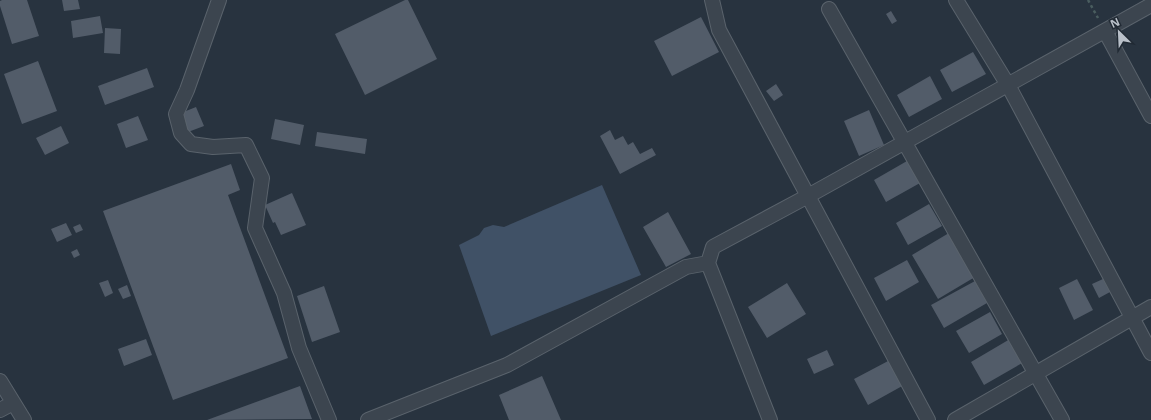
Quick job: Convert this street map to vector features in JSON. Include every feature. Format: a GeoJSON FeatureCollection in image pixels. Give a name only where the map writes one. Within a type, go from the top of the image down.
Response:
{"type":"FeatureCollection","features":[{"type":"Feature","properties":{"kind":"street"},"geometry":{"type":"LineString","coordinates":[[219,0],[187,90],[176,114],[181,133],[192,144],[213,147],[246,145],[262,178],[255,228],[284,293],[299,348],[328,420]]}},
{"type":"Feature","properties":{"kind":"street"},"geometry":{"type":"LineString","coordinates":[[712,0],[719,30],[928,420]]}},
{"type":"Feature","properties":{"kind":"street"},"geometry":{"type":"LineString","coordinates":[[956,0],[1008,85],[1151,353]]}},
{"type":"Feature","properties":{"kind":"street"},"geometry":{"type":"LineString","coordinates":[[770,420],[708,263],[713,247],[808,196],[1151,5]]}},
{"type":"Feature","properties":{"kind":"street"},"geometry":{"type":"LineString","coordinates":[[829,9],[1062,420]]}},
{"type":"Feature","properties":{"kind":"street"},"geometry":{"type":"LineString","coordinates":[[1105,31],[1151,116]]}},
{"type":"Feature","properties":{"kind":"street"},"geometry":{"type":"LineString","coordinates":[[368,420],[507,365],[686,267],[708,263]]}},
{"type":"Feature","properties":{"kind":"street"},"geometry":{"type":"LineString","coordinates":[[955,420],[1036,375],[1151,307]]}},
{"type":"Feature","properties":{"kind":"street"},"geometry":{"type":"LineString","coordinates":[[0,381],[24,420]]}},
{"type":"Feature","properties":{"kind":"street"},"geometry":{"type":"LineString","coordinates":[[0,410],[13,403]]}},
{"type":"Feature","properties":{"kind":"path"},"geometry":{"type":"LineString","coordinates":[[1088,0],[1105,31]]}},
{"type":"Feature","properties":{"kind":"water"},"geometry":{"type":"Polygon","coordinates":[[[602,185],[641,275],[491,336],[459,245],[479,235],[484,228],[493,225],[504,227],[602,185]]]}},
{"type":"Feature","properties":{"kind":"building"},"geometry":{"type":"Polygon","coordinates":[[[27,0],[39,36],[12,44],[0,6],[0,1],[27,0]]]}},
{"type":"Feature","properties":{"kind":"building"},"geometry":{"type":"Polygon","coordinates":[[[62,0],[78,0],[80,9],[64,11],[62,0]]]}},
{"type":"Feature","properties":{"kind":"building"},"geometry":{"type":"Polygon","coordinates":[[[405,0],[408,0],[437,59],[365,95],[335,34],[405,0]]]}},
{"type":"Feature","properties":{"kind":"building"},"geometry":{"type":"Polygon","coordinates":[[[891,11],[897,21],[892,24],[886,14],[891,11]]]}},
{"type":"Feature","properties":{"kind":"building"},"geometry":{"type":"Polygon","coordinates":[[[100,16],[103,33],[73,38],[71,21],[100,16]]]}},
{"type":"Feature","properties":{"kind":"building"},"geometry":{"type":"Polygon","coordinates":[[[701,17],[719,52],[672,76],[654,41],[701,17]]]}},
{"type":"Feature","properties":{"kind":"building"},"geometry":{"type":"Polygon","coordinates":[[[105,28],[121,29],[120,54],[104,53],[105,28]]]}},
{"type":"Feature","properties":{"kind":"building"},"geometry":{"type":"Polygon","coordinates":[[[973,52],[986,74],[952,92],[940,70],[973,52]]]}},
{"type":"Feature","properties":{"kind":"building"},"geometry":{"type":"Polygon","coordinates":[[[38,61],[57,111],[22,124],[4,74],[38,61]]]}},
{"type":"Feature","properties":{"kind":"building"},"geometry":{"type":"Polygon","coordinates":[[[147,68],[154,87],[105,105],[98,86],[147,68]]]}},
{"type":"Feature","properties":{"kind":"building"},"geometry":{"type":"Polygon","coordinates":[[[930,76],[942,99],[909,117],[897,95],[930,76]]]}},
{"type":"Feature","properties":{"kind":"building"},"geometry":{"type":"Polygon","coordinates":[[[776,84],[783,95],[774,101],[766,91],[776,84]]]}},
{"type":"Feature","properties":{"kind":"building"},"geometry":{"type":"Polygon","coordinates":[[[196,107],[204,126],[188,132],[181,113],[196,107]]]}},
{"type":"Feature","properties":{"kind":"building"},"geometry":{"type":"Polygon","coordinates":[[[869,110],[884,145],[859,156],[844,121],[869,110]]]}},
{"type":"Feature","properties":{"kind":"building"},"geometry":{"type":"Polygon","coordinates":[[[138,116],[148,140],[126,148],[117,124],[138,116]]]}},
{"type":"Feature","properties":{"kind":"building"},"geometry":{"type":"Polygon","coordinates":[[[275,119],[304,125],[300,145],[271,139],[275,119]]]}},
{"type":"Feature","properties":{"kind":"building"},"geometry":{"type":"Polygon","coordinates":[[[61,126],[69,143],[45,155],[36,138],[61,126]]]}},
{"type":"Feature","properties":{"kind":"building"},"geometry":{"type":"Polygon","coordinates":[[[610,130],[615,140],[623,136],[628,145],[633,142],[640,154],[652,148],[656,155],[620,174],[600,136],[610,130]]]}},
{"type":"Feature","properties":{"kind":"building"},"geometry":{"type":"Polygon","coordinates":[[[317,132],[367,139],[365,154],[315,146],[317,132]]]}},
{"type":"Feature","properties":{"kind":"building"},"geometry":{"type":"Polygon","coordinates":[[[907,161],[920,183],[886,202],[874,180],[907,161]]]}},
{"type":"Feature","properties":{"kind":"building"},"geometry":{"type":"Polygon","coordinates":[[[231,164],[240,190],[228,195],[288,358],[173,400],[103,211],[231,164]]]}},
{"type":"Feature","properties":{"kind":"building"},"geometry":{"type":"Polygon","coordinates":[[[292,193],[306,225],[281,235],[275,222],[273,223],[265,205],[292,193]]]}},
{"type":"Feature","properties":{"kind":"building"},"geometry":{"type":"Polygon","coordinates":[[[929,204],[942,226],[908,245],[896,223],[929,204]]]}},
{"type":"Feature","properties":{"kind":"building"},"geometry":{"type":"Polygon","coordinates":[[[668,212],[691,254],[666,267],[643,227],[668,212]]]}},
{"type":"Feature","properties":{"kind":"building"},"geometry":{"type":"Polygon","coordinates":[[[66,223],[72,235],[57,242],[51,229],[66,223]]]}},
{"type":"Feature","properties":{"kind":"building"},"geometry":{"type":"Polygon","coordinates":[[[80,224],[83,230],[76,233],[73,227],[80,224]]]}},
{"type":"Feature","properties":{"kind":"building"},"geometry":{"type":"Polygon","coordinates":[[[954,230],[980,274],[938,299],[912,255],[954,230]]]}},
{"type":"Feature","properties":{"kind":"building"},"geometry":{"type":"Polygon","coordinates":[[[77,249],[80,255],[74,258],[71,252],[77,249]]]}},
{"type":"Feature","properties":{"kind":"building"},"geometry":{"type":"Polygon","coordinates":[[[907,260],[919,282],[886,301],[874,278],[907,260]]]}},
{"type":"Feature","properties":{"kind":"building"},"geometry":{"type":"Polygon","coordinates":[[[1077,279],[1093,310],[1074,320],[1059,288],[1077,279]]]}},
{"type":"Feature","properties":{"kind":"building"},"geometry":{"type":"Polygon","coordinates":[[[1103,279],[1110,292],[1099,298],[1092,284],[1103,279]]]}},
{"type":"Feature","properties":{"kind":"building"},"geometry":{"type":"Polygon","coordinates":[[[108,280],[113,293],[105,297],[99,283],[108,280]]]}},
{"type":"Feature","properties":{"kind":"building"},"geometry":{"type":"Polygon","coordinates":[[[975,281],[987,303],[944,328],[931,305],[975,281]]]}},
{"type":"Feature","properties":{"kind":"building"},"geometry":{"type":"Polygon","coordinates":[[[787,283],[806,314],[767,338],[748,307],[787,283]]]}},
{"type":"Feature","properties":{"kind":"building"},"geometry":{"type":"Polygon","coordinates":[[[127,285],[131,296],[123,299],[118,289],[127,285]]]}},
{"type":"Feature","properties":{"kind":"building"},"geometry":{"type":"Polygon","coordinates":[[[324,286],[340,332],[312,342],[297,296],[324,286]]]}},
{"type":"Feature","properties":{"kind":"building"},"geometry":{"type":"Polygon","coordinates":[[[990,312],[1002,334],[969,353],[956,331],[990,312]]]}},
{"type":"Feature","properties":{"kind":"building"},"geometry":{"type":"Polygon","coordinates":[[[146,339],[152,355],[124,366],[118,349],[146,339]]]}},
{"type":"Feature","properties":{"kind":"building"},"geometry":{"type":"Polygon","coordinates":[[[1010,339],[1024,362],[984,385],[971,362],[1010,339]]]}},
{"type":"Feature","properties":{"kind":"building"},"geometry":{"type":"Polygon","coordinates":[[[827,350],[834,365],[814,374],[807,359],[827,350]]]}},
{"type":"Feature","properties":{"kind":"building"},"geometry":{"type":"Polygon","coordinates":[[[890,360],[904,385],[868,405],[854,379],[890,360]]]}},
{"type":"Feature","properties":{"kind":"building"},"geometry":{"type":"Polygon","coordinates":[[[542,376],[561,420],[509,420],[499,395],[542,376]]]}},
{"type":"Feature","properties":{"kind":"building"},"geometry":{"type":"Polygon","coordinates":[[[300,386],[312,419],[207,420],[300,386]]]}}]}
